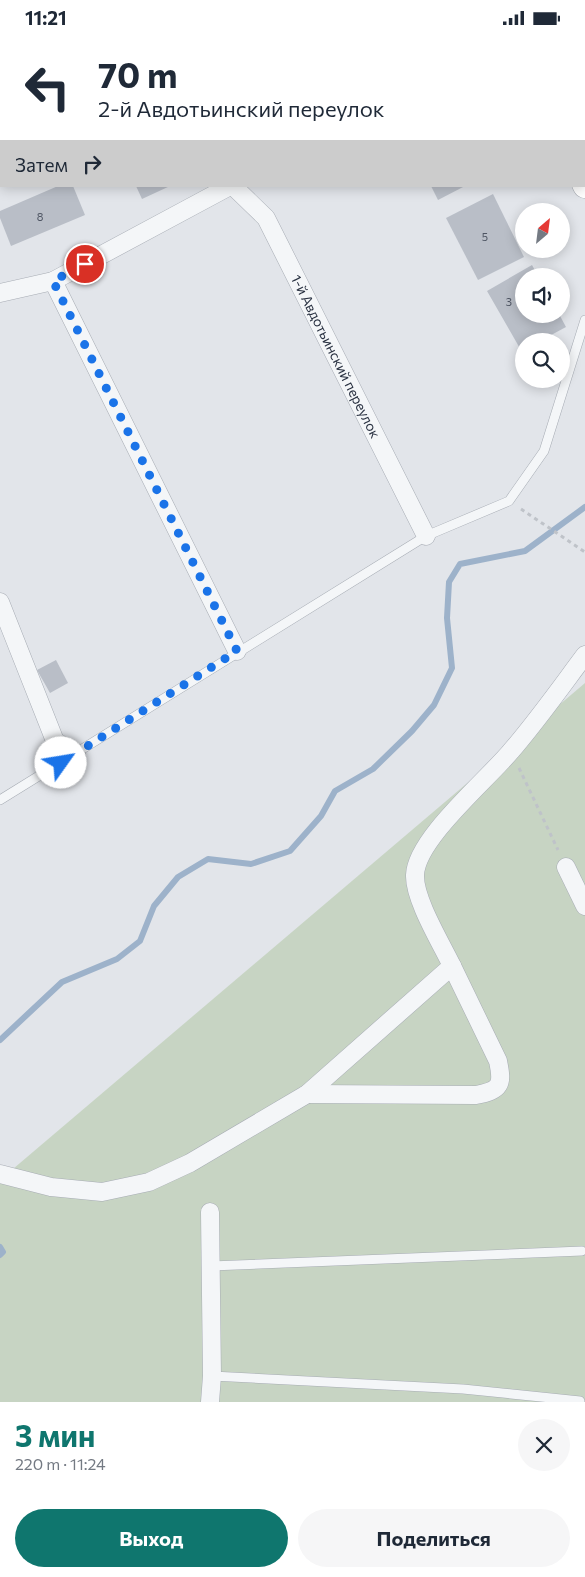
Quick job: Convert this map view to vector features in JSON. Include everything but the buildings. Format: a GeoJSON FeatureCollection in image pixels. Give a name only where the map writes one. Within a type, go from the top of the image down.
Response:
{"type":"FeatureCollection","features":[{"type":"Feature","properties":{"kind":"street"},"geometry":{"type":"LineString","coordinates":[[0,293],[53,281],[229,187]]}},
{"type":"Feature","properties":{"kind":"street","name":"1-й Авдотьинский переулок"},"geometry":{"type":"LineString","coordinates":[[232,187],[266,218],[426,536]]}},
{"type":"Feature","properties":{"kind":"street"},"geometry":{"type":"LineString","coordinates":[[53,281],[237,651]]}},
{"type":"Feature","properties":{"kind":"street"},"geometry":{"type":"LineString","coordinates":[[0,603],[55,741],[76,754]]}},
{"type":"Feature","properties":{"kind":"street"},"geometry":{"type":"LineString","coordinates":[[307,1094],[476,1095],[490,1092],[499,1085],[501,1077],[498,1061],[416,890],[415,873],[423,852],[433,835],[511,751],[585,655]]}},
{"type":"Feature","properties":{"kind":"street"},"geometry":{"type":"LineString","coordinates":[[566,867],[585,905]]}},
{"type":"Feature","properties":{"kind":"street"},"geometry":{"type":"LineString","coordinates":[[0,1174],[51,1187],[102,1191],[148,1182],[190,1163],[307,1094],[452,966]]}},
{"type":"Feature","properties":{"kind":"street"},"geometry":{"type":"LineString","coordinates":[[210,1211],[212,1376],[210,1402]]}},
{"type":"Feature","properties":{"kind":"lane"},"geometry":{"type":"LineString","coordinates":[[0,800],[76,754],[237,651],[426,536],[509,501],[544,451],[585,320]]}},
{"type":"Feature","properties":{"kind":"lane"},"geometry":{"type":"LineString","coordinates":[[211,1266],[582,1251]]}},
{"type":"Feature","properties":{"kind":"lane"},"geometry":{"type":"LineString","coordinates":[[212,1376],[463,1389],[580,1401]]}},
{"type":"Feature","properties":{"kind":"path"},"geometry":{"type":"LineString","coordinates":[[509,501],[585,551]]}},
{"type":"Feature","properties":{"kind":"path"},"geometry":{"type":"LineString","coordinates":[[511,751],[566,867]]}},
{"type":"Feature","properties":{"kind":"green space"},"geometry":{"type":"Polygon","coordinates":[[[585,683],[585,1402],[0,1402],[0,1180],[585,683]]]}},
{"type":"Feature","properties":{"kind":"waterway"},"geometry":{"type":"LineString","coordinates":[[0,1040],[62,982],[117,959],[140,941],[154,906],[178,877],[208,859],[251,864],[290,851],[321,816],[335,791],[373,769],[412,731],[434,705],[452,668],[447,618],[449,582],[460,564],[525,551],[585,507]]}},
{"type":"Feature","properties":{"kind":"waterway"},"geometry":{"type":"LineString","coordinates":[[0,1247],[3,1252],[0,1255]]}},
{"type":"Feature","properties":{"kind":"route"},"geometry":{"type":"LineString","coordinates":[[61,763],[237,651],[53,281],[85,264]]}}]}
